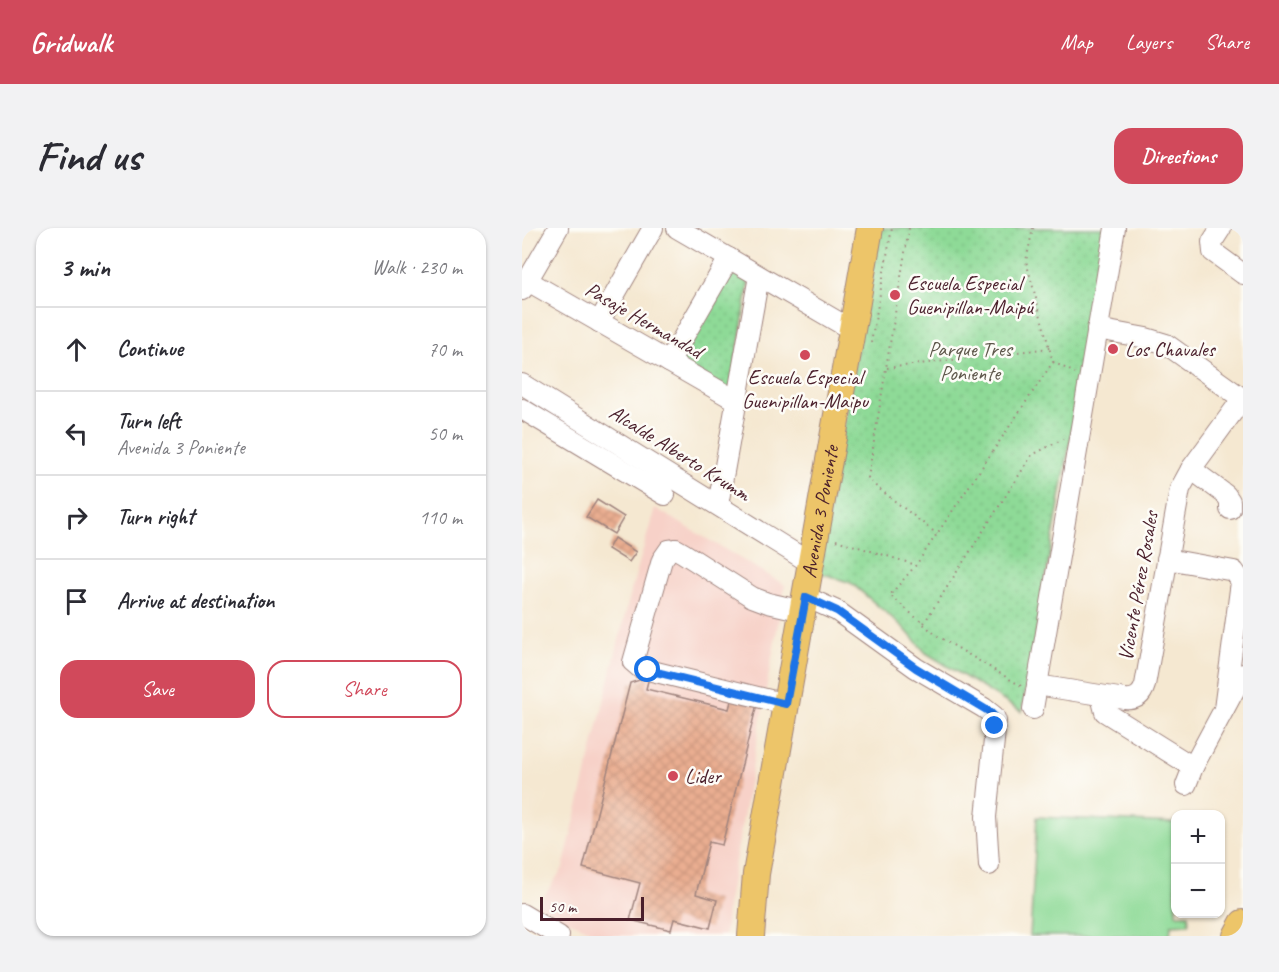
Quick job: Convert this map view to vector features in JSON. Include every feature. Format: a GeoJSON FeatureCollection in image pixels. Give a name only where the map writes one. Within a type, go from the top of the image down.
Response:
{"type":"FeatureCollection","features":[{"type":"Feature","properties":{"kind":"main road","name":"Avenida 3 Poniente"},"geometry":{"type":"LineString","coordinates":[[751,936],[756,874],[852,330],[865,231]]}},
{"type":"Feature","properties":{"kind":"main road"},"geometry":{"type":"LineString","coordinates":[[1236,936],[1243,923]]}},
{"type":"Feature","properties":{"kind":"street"},"geometry":{"type":"LineString","coordinates":[[525,286],[558,228]]}},
{"type":"Feature","properties":{"kind":"street"},"geometry":{"type":"LineString","coordinates":[[599,322],[653,228]]}},
{"type":"Feature","properties":{"kind":"street"},"geometry":{"type":"LineString","coordinates":[[677,228],[852,330]]}},
{"type":"Feature","properties":{"kind":"street"},"geometry":{"type":"LineString","coordinates":[[1035,695],[1115,228]]}},
{"type":"Feature","properties":{"kind":"street"},"geometry":{"type":"LineString","coordinates":[[1216,235],[1213,252],[1243,274]]}},
{"type":"Feature","properties":{"kind":"street"},"geometry":{"type":"LineString","coordinates":[[669,362],[729,258]]}},
{"type":"Feature","properties":{"kind":"street"},"geometry":{"type":"LineString","coordinates":[[718,505],[759,276]]}},
{"type":"Feature","properties":{"kind":"street","name":"Pasaje Hermandad"},"geometry":{"type":"LineString","coordinates":[[525,286],[599,322],[737,401]]}},
{"type":"Feature","properties":{"kind":"street"},"geometry":{"type":"LineString","coordinates":[[1097,328],[1166,344],[1243,398]]}},
{"type":"Feature","properties":{"kind":"street","name":"Alcalde Alberto Krumm"},"geometry":{"type":"LineString","coordinates":[[522,384],[812,564]]}},
{"type":"Feature","properties":{"kind":"street","name":"Vicente Pérez Rosales"},"geometry":{"type":"LineString","coordinates":[[1035,695],[1101,696],[1130,700],[1144,690],[1180,489],[1191,469],[1243,398]]}},
{"type":"Feature","properties":{"kind":"street"},"geometry":{"type":"LineString","coordinates":[[522,409],[665,495]]}},
{"type":"Feature","properties":{"kind":"street"},"geometry":{"type":"LineString","coordinates":[[1191,469],[1226,495],[1230,501],[1230,509]]}},
{"type":"Feature","properties":{"kind":"street"},"geometry":{"type":"LineString","coordinates":[[786,704],[640,668],[633,662],[662,560],[669,550],[676,549],[752,597],[768,603],[805,604],[837,611],[916,668],[994,716],[996,722],[986,817],[989,865]]}},
{"type":"Feature","properties":{"kind":"street"},"geometry":{"type":"LineString","coordinates":[[1167,559],[1234,571],[1242,583],[1224,709]]}},
{"type":"Feature","properties":{"kind":"street"},"geometry":{"type":"LineString","coordinates":[[1101,696],[1105,712],[1189,776],[1243,674]]}},
{"type":"Feature","properties":{"kind":"street"},"geometry":{"type":"LineString","coordinates":[[522,914],[559,936]]}},
{"type":"Feature","properties":{"kind":"path"},"geometry":{"type":"LineString","coordinates":[[909,228],[868,478],[937,534]]}},
{"type":"Feature","properties":{"kind":"path"},"geometry":{"type":"LineString","coordinates":[[1033,228],[1026,261],[1053,362],[916,565],[890,595],[936,635],[1035,695]]}},
{"type":"Feature","properties":{"kind":"path"},"geometry":{"type":"LineString","coordinates":[[887,368],[1050,348]]}},
{"type":"Feature","properties":{"kind":"path"},"geometry":{"type":"LineString","coordinates":[[923,623],[1032,455],[1068,436]]}},
{"type":"Feature","properties":{"kind":"path"},"geometry":{"type":"LineString","coordinates":[[830,538],[916,565]]}},
{"type":"Feature","properties":{"kind":"shaded area"},"geometry":{"type":"Polygon","coordinates":[[[655,508],[785,585],[727,907],[725,936],[600,936],[538,905],[563,868],[631,591],[655,508]]]}},
{"type":"Feature","properties":{"kind":"green space","name":"Parque Tres Poniente"},"geometry":{"type":"Polygon","coordinates":[[[878,228],[1108,228],[1022,712],[926,653],[903,627],[851,583],[818,572],[878,228]]]}},
{"type":"Feature","properties":{"kind":"green space"},"geometry":{"type":"Polygon","coordinates":[[[732,266],[750,276],[731,392],[677,360],[732,266]]]}},
{"type":"Feature","properties":{"kind":"green space"},"geometry":{"type":"Polygon","coordinates":[[[1037,817],[1171,823],[1171,918],[1189,918],[1189,924],[1171,925],[1170,936],[1030,936],[1037,817]]]}},
{"type":"Feature","properties":{"kind":"building"},"geometry":{"type":"Polygon","coordinates":[[[597,500],[624,517],[614,534],[586,517],[597,500]]]}},
{"type":"Feature","properties":{"kind":"building"},"geometry":{"type":"Polygon","coordinates":[[[614,538],[636,552],[629,562],[608,549],[614,538]]]}},
{"type":"Feature","properties":{"kind":"building","name":"Lider"},"geometry":{"type":"Polygon","coordinates":[[[649,677],[646,689],[729,709],[732,698],[757,704],[722,845],[709,842],[696,894],[717,900],[710,928],[674,919],[671,930],[630,920],[640,883],[583,868],[630,683],[649,677]]]}},
{"type":"Feature","properties":{"kind":"place","name":"Escuela Especial Guenipillan-Maipú"},"geometry":{"type":"Point","coordinates":[895,295]}},
{"type":"Feature","properties":{"kind":"place","name":"Los Chavales"},"geometry":{"type":"Point","coordinates":[1113,349]}},
{"type":"Feature","properties":{"kind":"place","name":"Escuela Especial Guenipillan-Maipu"},"geometry":{"type":"Point","coordinates":[805,355]}},
{"type":"Feature","properties":{"kind":"place","name":"Lider"},"geometry":{"type":"Point","coordinates":[673,776]}},
{"type":"Feature","properties":{"kind":"route"},"geometry":{"type":"LineString","coordinates":[[648,670],[786,704],[806,597],[837,611],[916,668],[990,712],[994,716],[995,726]]}}]}
